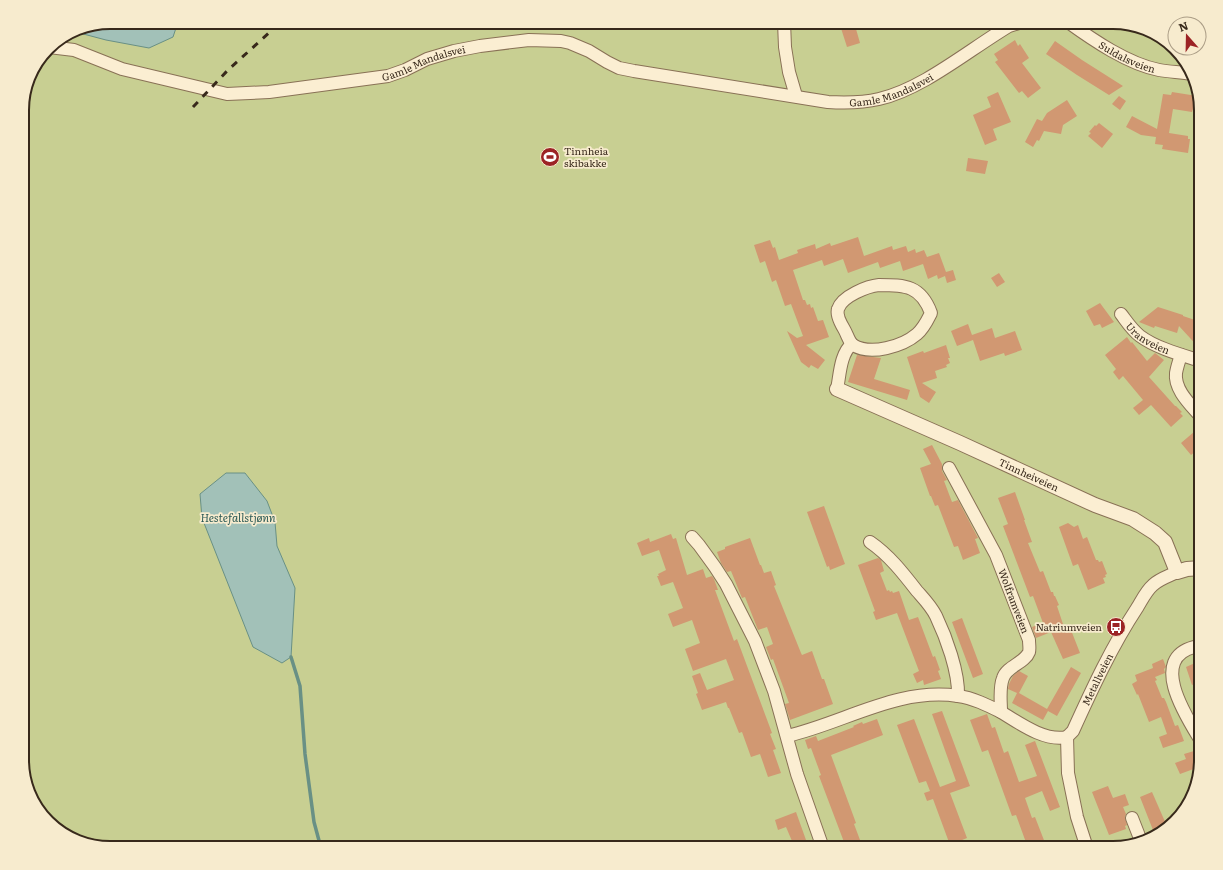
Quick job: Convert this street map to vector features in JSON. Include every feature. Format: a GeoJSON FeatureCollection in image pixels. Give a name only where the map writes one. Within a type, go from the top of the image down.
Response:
{"type":"FeatureCollection","features":[{"type":"Feature","properties":{"kind":"street"},"geometry":{"type":"LineString","coordinates":[[784,29],[785,47],[789,72],[796,96]]}},
{"type":"Feature","properties":{"kind":"street","name":"Gamle Mandalsvei"},"geometry":{"type":"LineString","coordinates":[[58,48],[74,50],[122,69],[140,74],[211,91],[238,94],[269,92],[388,76],[440,55],[480,46],[529,40],[561,41],[578,46],[619,68],[828,102],[846,103],[880,99],[896,94],[918,84],[1004,29]]}},
{"type":"Feature","properties":{"kind":"street","name":"Suldalsveien"},"geometry":{"type":"LineString","coordinates":[[1078,29],[1106,48],[1133,61],[1158,70],[1185,73]]}},
{"type":"Feature","properties":{"kind":"street"},"geometry":{"type":"LineString","coordinates":[[901,285],[913,288],[922,295],[928,304],[931,313],[926,323],[918,333],[909,340],[883,349],[871,350],[852,344],[842,325],[838,309],[842,302],[850,296],[871,286],[901,285]]}},
{"type":"Feature","properties":{"kind":"street","name":"Uranveien"},"geometry":{"type":"LineString","coordinates":[[1121,314],[1133,330],[1139,335],[1153,343],[1194,359]]}},
{"type":"Feature","properties":{"kind":"street"},"geometry":{"type":"LineString","coordinates":[[837,389],[844,355],[852,344]]}},
{"type":"Feature","properties":{"kind":"street","name":"Uranveien"},"geometry":{"type":"LineString","coordinates":[[1181,355],[1176,373],[1177,382],[1180,390],[1194,408]]}},
{"type":"Feature","properties":{"kind":"street","name":"Tinnheiveien"},"geometry":{"type":"LineString","coordinates":[[837,389],[1095,505],[1132,519],[1155,533],[1165,542],[1177,572]]}},
{"type":"Feature","properties":{"kind":"street","name":"Wolframveien"},"geometry":{"type":"LineString","coordinates":[[949,468],[996,555],[1029,640],[1030,650],[1028,654],[1008,670],[1003,677],[1001,690],[1001,712]]}},
{"type":"Feature","properties":{"kind":"street"},"geometry":{"type":"LineString","coordinates":[[692,537],[715,567],[747,623],[774,691],[797,774],[821,841]]}},
{"type":"Feature","properties":{"kind":"street"},"geometry":{"type":"LineString","coordinates":[[870,542],[889,557],[929,605],[935,615],[952,660],[956,675],[958,696]]}},
{"type":"Feature","properties":{"kind":"street"},"geometry":{"type":"LineString","coordinates":[[1177,572],[1194,568]]}},
{"type":"Feature","properties":{"kind":"street","name":"Metallveien"},"geometry":{"type":"LineString","coordinates":[[1067,737],[1073,731],[1108,657],[1130,618],[1147,592],[1152,585],[1177,572]]}},
{"type":"Feature","properties":{"kind":"street"},"geometry":{"type":"LineString","coordinates":[[1194,647],[1188,648],[1182,652],[1176,659],[1172,668],[1172,680],[1180,706],[1194,730]]}},
{"type":"Feature","properties":{"kind":"street"},"geometry":{"type":"LineString","coordinates":[[787,736],[891,701],[925,695],[958,696],[985,704],[1036,732],[1048,736],[1061,738],[1067,737],[1068,773],[1077,817],[1085,841]]}},
{"type":"Feature","properties":{"kind":"street"},"geometry":{"type":"LineString","coordinates":[[1132,818],[1139,837]]}},
{"type":"Feature","properties":{"kind":"green space"},"geometry":{"type":"Polygon","coordinates":[[[105,29],[1118,29],[1139,33],[1158,43],[1167,50],[1167,56],[1174,57],[1186,74],[1191,89],[1194,110],[1194,760],[1190,786],[1177,809],[1166,821],[1149,833],[1139,837],[1118,841],[105,841],[84,837],[61,824],[49,813],[35,791],[29,765],[29,105],[37,74],[53,53],[65,43],[79,35],[105,29]]]}},
{"type":"Feature","properties":{"kind":"water"},"geometry":{"type":"Polygon","coordinates":[[[105,29],[176,29],[173,37],[149,48],[82,34],[105,29]]]}},
{"type":"Feature","properties":{"kind":"water","name":"Hestefallstjønn"},"geometry":{"type":"Polygon","coordinates":[[[226,473],[245,473],[267,501],[275,522],[277,546],[295,588],[291,657],[282,663],[253,647],[202,518],[200,494],[226,473]]]}},
{"type":"Feature","properties":{"kind":"building"},"geometry":{"type":"Polygon","coordinates":[[[841,29],[856,29],[860,43],[847,47],[841,29]]]}},
{"type":"Feature","properties":{"kind":"building"},"geometry":{"type":"Polygon","coordinates":[[[1015,40],[1018,46],[1020,44],[1029,58],[1022,63],[1041,88],[1028,98],[1022,91],[1019,93],[995,62],[998,60],[994,54],[1015,40]]]}},
{"type":"Feature","properties":{"kind":"building"},"geometry":{"type":"Polygon","coordinates":[[[1055,41],[1123,86],[1109,95],[1077,75],[1046,54],[1055,41]]]}},
{"type":"Feature","properties":{"kind":"building"},"geometry":{"type":"Polygon","coordinates":[[[998,92],[1011,122],[993,129],[997,140],[985,145],[973,115],[991,107],[987,97],[998,92]]]}},
{"type":"Feature","properties":{"kind":"building"},"geometry":{"type":"Polygon","coordinates":[[[1172,92],[1192,95],[1194,109],[1192,112],[1173,109],[1169,133],[1188,136],[1188,139],[1190,139],[1188,153],[1162,149],[1163,145],[1155,144],[1156,137],[1141,135],[1126,127],[1132,116],[1157,129],[1163,94],[1171,95],[1172,92]]]}},
{"type":"Feature","properties":{"kind":"building"},"geometry":{"type":"Polygon","coordinates":[[[1119,96],[1126,101],[1120,110],[1112,104],[1119,96]]]}},
{"type":"Feature","properties":{"kind":"building"},"geometry":{"type":"Polygon","coordinates":[[[1067,100],[1077,116],[1063,125],[1061,134],[1044,131],[1039,141],[1037,140],[1033,147],[1025,142],[1037,119],[1042,121],[1047,113],[1067,100]]]}},
{"type":"Feature","properties":{"kind":"building"},"geometry":{"type":"Polygon","coordinates":[[[1099,123],[1113,134],[1102,148],[1088,136],[1091,133],[1089,132],[1099,123]]]}},
{"type":"Feature","properties":{"kind":"building"},"geometry":{"type":"Polygon","coordinates":[[[968,158],[988,161],[985,174],[966,171],[968,158]]]}},
{"type":"Feature","properties":{"kind":"building"},"geometry":{"type":"Polygon","coordinates":[[[858,237],[864,256],[892,246],[893,250],[906,246],[908,252],[915,249],[916,253],[924,250],[927,257],[939,253],[946,272],[953,270],[956,280],[947,283],[945,276],[938,279],[937,275],[928,279],[923,264],[903,271],[900,261],[880,268],[878,262],[848,273],[843,259],[824,266],[822,260],[793,270],[803,300],[805,300],[807,305],[810,304],[811,308],[813,307],[818,321],[823,320],[829,337],[806,345],[825,360],[818,369],[811,365],[809,368],[801,362],[787,331],[797,338],[803,336],[791,304],[785,306],[776,280],[772,282],[765,261],[760,263],[754,245],[770,240],[773,248],[775,247],[779,260],[798,253],[797,250],[815,244],[816,249],[830,243],[831,246],[858,237]]]}},
{"type":"Feature","properties":{"kind":"building"},"geometry":{"type":"Polygon","coordinates":[[[999,273],[1005,282],[997,287],[991,278],[999,273]]]}},
{"type":"Feature","properties":{"kind":"building"},"geometry":{"type":"Polygon","coordinates":[[[1100,303],[1114,322],[1102,328],[1100,324],[1094,326],[1086,311],[1100,303]]]}},
{"type":"Feature","properties":{"kind":"building"},"geometry":{"type":"Polygon","coordinates":[[[1158,307],[1183,315],[1194,320],[1194,342],[1179,326],[1177,333],[1155,326],[1154,328],[1139,322],[1158,307]]]}},
{"type":"Feature","properties":{"kind":"building"},"geometry":{"type":"Polygon","coordinates":[[[968,324],[972,335],[992,328],[995,338],[1015,331],[1022,350],[1005,356],[1004,353],[980,361],[973,340],[957,346],[951,331],[968,324]]]}},
{"type":"Feature","properties":{"kind":"building"},"geometry":{"type":"Polygon","coordinates":[[[1127,337],[1147,361],[1155,353],[1164,360],[1149,377],[1182,412],[1180,413],[1183,416],[1171,427],[1151,405],[1139,415],[1133,408],[1143,400],[1123,376],[1119,380],[1113,372],[1116,369],[1105,355],[1127,337]]]}},
{"type":"Feature","properties":{"kind":"building"},"geometry":{"type":"Polygon","coordinates":[[[946,345],[950,363],[946,365],[947,367],[935,371],[937,378],[922,383],[936,392],[929,403],[920,397],[907,357],[946,345]]]}},
{"type":"Feature","properties":{"kind":"building"},"geometry":{"type":"Polygon","coordinates":[[[857,355],[881,358],[874,379],[910,390],[907,400],[848,382],[857,355]]]}},
{"type":"Feature","properties":{"kind":"building"},"geometry":{"type":"Polygon","coordinates":[[[1194,432],[1194,453],[1191,455],[1181,443],[1194,432]]]}},
{"type":"Feature","properties":{"kind":"building"},"geometry":{"type":"Polygon","coordinates":[[[932,445],[942,464],[942,471],[947,480],[944,481],[952,502],[958,500],[978,538],[975,539],[980,553],[963,560],[958,546],[954,547],[938,505],[935,506],[930,496],[920,468],[931,464],[923,449],[932,445]]]}},
{"type":"Feature","properties":{"kind":"building"},"geometry":{"type":"Polygon","coordinates":[[[1015,492],[1032,542],[1028,543],[1040,572],[1043,571],[1051,592],[1053,592],[1059,605],[1057,606],[1064,627],[1069,625],[1080,653],[1063,659],[1051,632],[1036,638],[1032,627],[1043,623],[1033,596],[1030,597],[1003,526],[1008,524],[998,498],[1015,492]]]}},
{"type":"Feature","properties":{"kind":"building"},"geometry":{"type":"Polygon","coordinates":[[[824,506],[845,564],[830,570],[829,566],[827,567],[807,512],[824,506]]]}},
{"type":"Feature","properties":{"kind":"building"},"geometry":{"type":"Polygon","coordinates":[[[1068,523],[1074,527],[1078,525],[1083,539],[1087,537],[1096,560],[1099,562],[1102,561],[1107,574],[1105,575],[1106,577],[1103,578],[1105,583],[1088,590],[1078,564],[1073,566],[1059,527],[1068,523]]]}},
{"type":"Feature","properties":{"kind":"building"},"geometry":{"type":"Polygon","coordinates":[[[671,534],[673,539],[676,538],[687,575],[703,569],[706,578],[712,576],[714,579],[718,590],[715,590],[734,641],[737,639],[772,733],[770,734],[776,749],[773,750],[781,773],[768,777],[760,754],[751,757],[742,732],[739,733],[726,702],[702,710],[696,694],[698,693],[692,676],[700,673],[707,690],[734,680],[726,659],[693,671],[685,649],[700,643],[692,620],[673,627],[668,614],[683,608],[673,582],[661,586],[657,576],[666,570],[659,550],[642,556],[637,543],[649,538],[650,542],[671,534]]]}},
{"type":"Feature","properties":{"kind":"building"},"geometry":{"type":"Polygon","coordinates":[[[750,538],[764,573],[771,571],[776,585],[774,586],[802,655],[812,651],[833,704],[790,720],[785,704],[789,703],[773,659],[771,660],[766,647],[773,644],[767,627],[758,630],[745,597],[742,598],[731,571],[727,572],[721,563],[717,552],[725,549],[725,547],[750,538]]]}},
{"type":"Feature","properties":{"kind":"building"},"geometry":{"type":"Polygon","coordinates":[[[878,558],[881,560],[884,571],[880,573],[887,591],[892,591],[893,593],[899,591],[909,620],[918,617],[933,657],[935,656],[940,670],[938,671],[941,679],[924,685],[923,680],[917,683],[913,674],[919,671],[897,613],[876,620],[873,612],[875,611],[858,565],[878,558]]]}},
{"type":"Feature","properties":{"kind":"building"},"geometry":{"type":"Polygon","coordinates":[[[962,618],[983,674],[973,678],[952,622],[962,618]]]}},
{"type":"Feature","properties":{"kind":"building"},"geometry":{"type":"Polygon","coordinates":[[[1163,659],[1166,667],[1164,669],[1165,673],[1155,677],[1157,680],[1155,681],[1162,698],[1164,698],[1166,702],[1175,726],[1178,725],[1184,741],[1163,748],[1159,737],[1167,734],[1161,717],[1149,722],[1138,694],[1137,695],[1132,684],[1137,681],[1135,675],[1153,668],[1152,664],[1163,659]]]}},
{"type":"Feature","properties":{"kind":"building"},"geometry":{"type":"Polygon","coordinates":[[[1194,663],[1194,684],[1192,685],[1186,667],[1194,663]]]}},
{"type":"Feature","properties":{"kind":"building"},"geometry":{"type":"Polygon","coordinates":[[[1071,667],[1081,673],[1057,716],[1048,711],[1043,720],[1012,703],[1017,693],[1008,689],[1009,684],[1013,676],[1019,671],[1028,676],[1019,693],[1047,709],[1071,667]]]}},
{"type":"Feature","properties":{"kind":"building"},"geometry":{"type":"Polygon","coordinates":[[[942,711],[970,786],[950,793],[967,838],[960,841],[949,841],[933,799],[927,801],[924,793],[930,791],[926,781],[919,783],[897,725],[914,719],[940,787],[956,781],[932,714],[942,711]]]}},
{"type":"Feature","properties":{"kind":"building"},"geometry":{"type":"Polygon","coordinates":[[[987,714],[992,728],[995,727],[1004,753],[1008,751],[1019,782],[1037,776],[1025,745],[1035,741],[1060,807],[1050,811],[1042,791],[1025,798],[1032,818],[1035,817],[1044,841],[1025,841],[1016,815],[1012,816],[988,750],[982,752],[970,720],[987,714]]]}},
{"type":"Feature","properties":{"kind":"building"},"geometry":{"type":"Polygon","coordinates":[[[877,719],[883,735],[831,755],[856,823],[854,824],[860,841],[844,841],[819,776],[821,775],[811,748],[808,749],[805,740],[816,736],[818,741],[854,727],[853,726],[862,722],[863,724],[877,719]]]}},
{"type":"Feature","properties":{"kind":"building"},"geometry":{"type":"Polygon","coordinates":[[[1194,751],[1193,769],[1180,774],[1175,763],[1186,759],[1184,754],[1194,751]]]}},
{"type":"Feature","properties":{"kind":"building"},"geometry":{"type":"Polygon","coordinates":[[[1108,786],[1113,798],[1125,794],[1129,805],[1123,807],[1126,814],[1126,829],[1109,835],[1092,792],[1108,786]]]}},
{"type":"Feature","properties":{"kind":"building"},"geometry":{"type":"Polygon","coordinates":[[[1152,792],[1165,822],[1153,830],[1140,797],[1152,792]]]}},
{"type":"Feature","properties":{"kind":"building"},"geometry":{"type":"Polygon","coordinates":[[[796,812],[806,841],[792,841],[786,827],[778,830],[775,820],[796,812]]]}},
{"type":"Feature","properties":{"kind":"waterway"},"geometry":{"type":"LineString","coordinates":[[291,657],[300,686],[305,754],[314,822],[319,841]]}},
{"type":"Feature","properties":{"kind":"railway"},"geometry":{"type":"LineString","coordinates":[[193,107],[228,70],[273,29]]}},
{"type":"Feature","properties":{"kind":"place","name":"Tinnheia skibakke"},"geometry":{"type":"Point","coordinates":[550,157]}},
{"type":"Feature","properties":{"kind":"place","name":"Natriumveien"},"geometry":{"type":"Point","coordinates":[1116,627]}}]}
